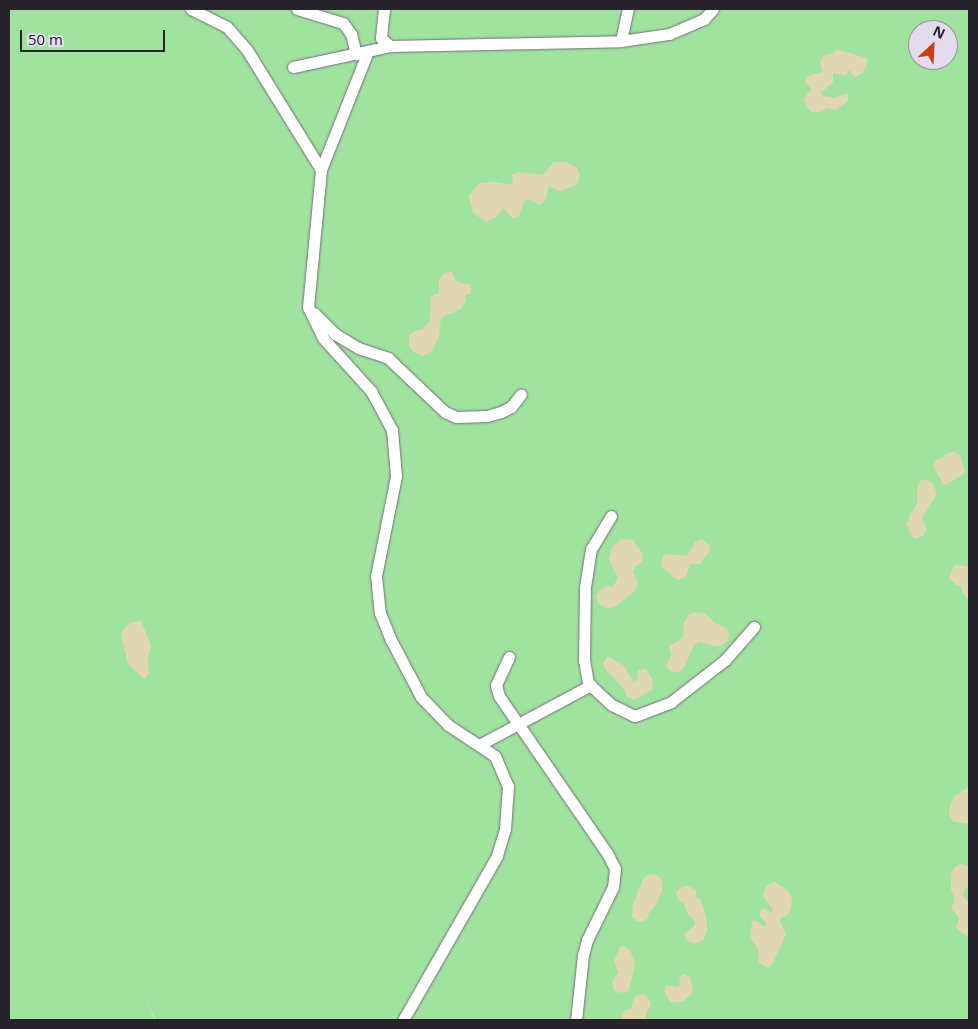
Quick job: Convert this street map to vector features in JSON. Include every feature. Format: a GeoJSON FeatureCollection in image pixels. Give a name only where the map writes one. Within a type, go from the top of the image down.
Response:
{"type":"FeatureCollection","features":[{"type":"Feature","properties":{"kind":"lane"},"geometry":{"type":"LineString","coordinates":[[191,9],[227,27],[247,50],[321,170]]}},
{"type":"Feature","properties":{"kind":"lane"},"geometry":{"type":"LineString","coordinates":[[297,9],[343,23],[351,34],[356,54]]}},
{"type":"Feature","properties":{"kind":"lane"},"geometry":{"type":"LineString","coordinates":[[384,9],[381,38],[390,46]]}},
{"type":"Feature","properties":{"kind":"lane"},"geometry":{"type":"LineString","coordinates":[[621,41],[628,9]]}},
{"type":"Feature","properties":{"kind":"lane"},"geometry":{"type":"LineString","coordinates":[[293,67],[390,46],[621,41],[669,34],[704,19],[713,9]]}},
{"type":"Feature","properties":{"kind":"lane"},"geometry":{"type":"LineString","coordinates":[[368,51],[321,170],[308,306],[323,338],[371,391],[392,430],[396,476],[376,576],[380,613],[391,640],[421,697],[448,725],[495,756],[508,786],[505,829],[497,856],[403,1020]]}},
{"type":"Feature","properties":{"kind":"lane"},"geometry":{"type":"LineString","coordinates":[[308,306],[335,334],[358,348],[388,358],[445,412],[456,417],[487,416],[501,412],[510,407],[521,394]]}},
{"type":"Feature","properties":{"kind":"lane"},"geometry":{"type":"LineString","coordinates":[[611,516],[591,549],[586,587],[584,660],[588,683],[612,705],[634,716],[672,702],[725,660],[754,627]]}},
{"type":"Feature","properties":{"kind":"lane"},"geometry":{"type":"LineString","coordinates":[[509,657],[496,685],[499,696],[517,725],[607,854],[615,870],[613,887],[587,940],[583,955],[576,1020]]}},
{"type":"Feature","properties":{"kind":"lane"},"geometry":{"type":"LineString","coordinates":[[479,745],[591,685]]}},
{"type":"Feature","properties":{"kind":"green space"},"geometry":{"type":"Polygon","coordinates":[[[9,9],[969,9],[969,1020],[156,1020],[145,999],[155,1020],[9,1020],[9,9]]]}},
{"type":"Feature","properties":{"kind":"sand"},"geometry":{"type":"Polygon","coordinates":[[[836,49],[866,58],[868,62],[863,72],[858,76],[854,77],[849,70],[846,76],[833,73],[833,82],[821,93],[823,96],[835,98],[847,93],[849,95],[847,102],[835,110],[828,108],[820,112],[812,112],[806,106],[804,100],[808,92],[812,90],[805,82],[807,76],[823,72],[820,61],[823,56],[834,53],[836,49]]]}},
{"type":"Feature","properties":{"kind":"sand"},"geometry":{"type":"Polygon","coordinates":[[[554,162],[567,162],[577,168],[580,174],[577,184],[561,191],[549,187],[544,202],[539,205],[529,199],[524,202],[519,216],[513,219],[503,208],[497,217],[486,222],[473,213],[469,196],[479,183],[495,182],[513,185],[512,174],[520,172],[542,175],[554,162]]]}},
{"type":"Feature","properties":{"kind":"sand"},"geometry":{"type":"Polygon","coordinates":[[[452,272],[457,282],[471,285],[471,293],[465,296],[466,301],[461,309],[441,318],[439,337],[432,351],[423,356],[414,352],[409,346],[409,336],[413,332],[423,329],[430,321],[431,297],[439,293],[439,279],[444,273],[452,272]]]}},
{"type":"Feature","properties":{"kind":"sand"},"geometry":{"type":"Polygon","coordinates":[[[954,451],[960,455],[965,471],[946,485],[943,484],[933,466],[936,460],[954,451]]]}},
{"type":"Feature","properties":{"kind":"sand"},"geometry":{"type":"Polygon","coordinates":[[[926,479],[933,484],[937,494],[922,518],[927,530],[923,536],[914,539],[906,524],[917,503],[917,487],[920,481],[926,479]]]}},
{"type":"Feature","properties":{"kind":"sand"},"geometry":{"type":"Polygon","coordinates":[[[621,539],[633,540],[643,554],[642,562],[633,571],[638,584],[634,592],[616,606],[607,609],[599,604],[596,597],[600,590],[606,586],[612,587],[618,579],[609,559],[612,547],[621,539]]]}},
{"type":"Feature","properties":{"kind":"sand"},"geometry":{"type":"Polygon","coordinates":[[[702,539],[709,545],[710,550],[700,564],[690,564],[686,577],[678,580],[661,567],[663,556],[668,554],[687,556],[695,542],[702,539]]]}},
{"type":"Feature","properties":{"kind":"sand"},"geometry":{"type":"Polygon","coordinates":[[[961,565],[969,568],[969,600],[963,593],[961,586],[956,585],[949,578],[954,566],[961,565]]]}},
{"type":"Feature","properties":{"kind":"sand"},"geometry":{"type":"Polygon","coordinates":[[[695,612],[705,613],[715,623],[726,628],[729,632],[728,641],[718,647],[699,642],[694,645],[683,669],[676,673],[670,671],[666,666],[671,655],[669,646],[683,638],[684,622],[689,615],[695,612]]]}},
{"type":"Feature","properties":{"kind":"sand"},"geometry":{"type":"Polygon","coordinates":[[[141,621],[151,645],[148,658],[149,673],[144,679],[128,664],[121,635],[125,627],[132,622],[141,621]]]}},
{"type":"Feature","properties":{"kind":"sand"},"geometry":{"type":"Polygon","coordinates":[[[608,656],[623,665],[634,682],[637,680],[638,670],[646,669],[653,680],[652,690],[634,700],[627,697],[624,689],[605,669],[603,663],[608,656]]]}},
{"type":"Feature","properties":{"kind":"sand"},"geometry":{"type":"Polygon","coordinates":[[[969,787],[969,824],[954,822],[949,816],[949,808],[954,796],[969,787]]]}},
{"type":"Feature","properties":{"kind":"sand"},"geometry":{"type":"Polygon","coordinates":[[[960,864],[969,866],[969,886],[964,890],[963,895],[968,902],[969,935],[967,936],[956,927],[959,918],[951,908],[955,899],[951,890],[951,875],[954,868],[960,864]]]}},
{"type":"Feature","properties":{"kind":"sand"},"geometry":{"type":"Polygon","coordinates":[[[651,874],[659,876],[662,881],[662,891],[654,908],[649,912],[648,918],[643,922],[636,921],[632,917],[633,905],[644,877],[651,874]]]}},
{"type":"Feature","properties":{"kind":"sand"},"geometry":{"type":"Polygon","coordinates":[[[775,882],[788,891],[792,898],[788,915],[781,918],[780,921],[786,934],[772,965],[768,968],[759,963],[758,949],[750,937],[754,920],[764,926],[767,924],[759,915],[761,909],[765,908],[771,913],[773,910],[763,896],[768,884],[775,882]]]}},
{"type":"Feature","properties":{"kind":"sand"},"geometry":{"type":"Polygon","coordinates":[[[688,886],[696,890],[696,897],[701,900],[707,921],[707,931],[703,940],[694,944],[687,940],[684,934],[695,925],[695,921],[688,914],[684,903],[679,901],[676,893],[680,888],[688,886]]]}},
{"type":"Feature","properties":{"kind":"sand"},"geometry":{"type":"Polygon","coordinates":[[[621,945],[630,950],[635,964],[629,991],[620,993],[614,990],[612,981],[618,972],[614,960],[621,945]]]}},
{"type":"Feature","properties":{"kind":"sand"},"geometry":{"type":"Polygon","coordinates":[[[685,974],[690,978],[693,988],[691,995],[682,1002],[670,1002],[664,991],[666,985],[679,987],[680,976],[685,974]]]}},
{"type":"Feature","properties":{"kind":"sand"},"geometry":{"type":"Polygon","coordinates":[[[640,994],[646,995],[651,1006],[647,1010],[645,1019],[622,1020],[622,1014],[626,1010],[631,1009],[634,997],[640,994]]]}}]}
